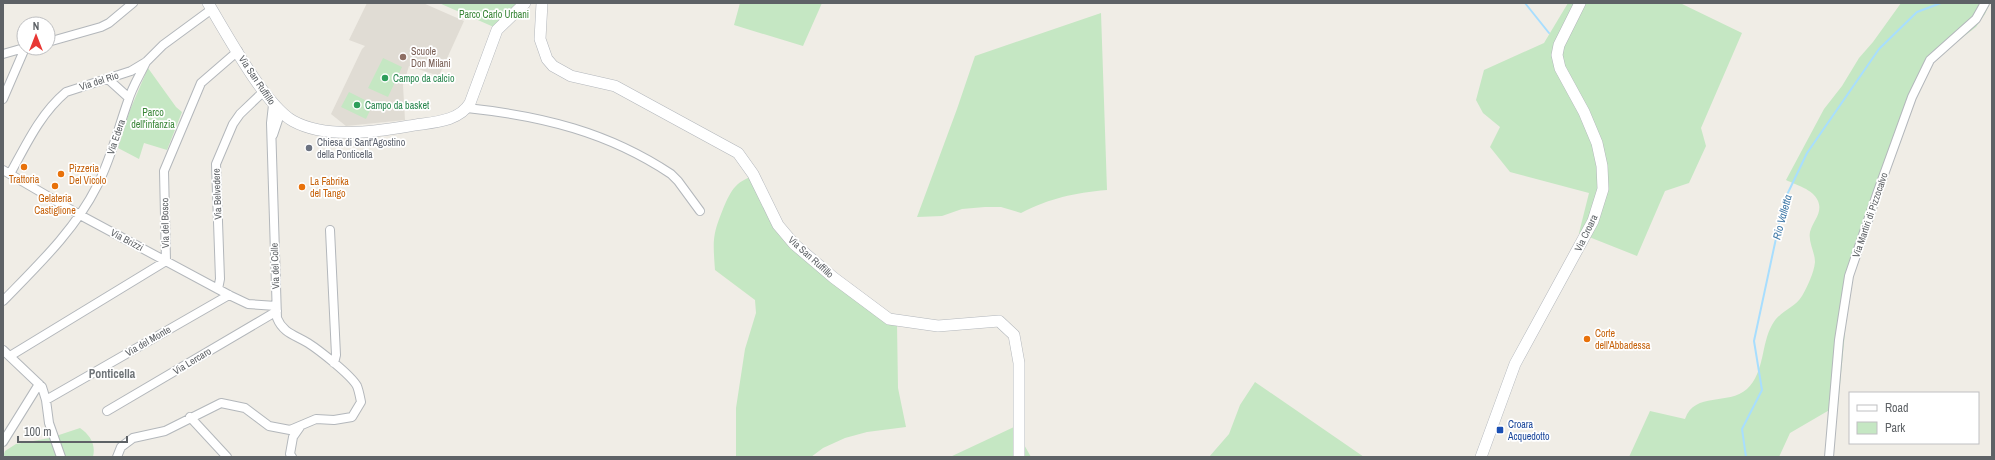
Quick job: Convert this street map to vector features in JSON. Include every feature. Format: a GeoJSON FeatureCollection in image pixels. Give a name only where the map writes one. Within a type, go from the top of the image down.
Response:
{"type":"FeatureCollection","features":[{"type":"Feature","properties":{"kind":"street"},"geometry":{"type":"LineString","coordinates":[[56,40],[101,27],[113,20],[133,3]]}},
{"type":"Feature","properties":{"kind":"street"},"geometry":{"type":"LineString","coordinates":[[525,3],[497,30],[467,108],[538,118],[600,136],[671,174],[700,211]]}},
{"type":"Feature","properties":{"kind":"street","name":"Via San Ruffillo"},"geometry":{"type":"LineString","coordinates":[[542,3],[540,39],[547,59],[554,66],[571,76],[615,86],[738,153],[753,174],[778,225],[794,244],[834,278],[889,319],[938,326],[999,321],[1014,335],[1019,363],[1019,457]]}},
{"type":"Feature","properties":{"kind":"street","name":"Via Croara"},"geometry":{"type":"LineString","coordinates":[[1481,457],[1515,364],[1593,221],[1603,189],[1602,166],[1597,143],[1584,112],[1560,68],[1557,55],[1559,45],[1580,3]]}},
{"type":"Feature","properties":{"kind":"street","name":"Via Martiri di Pizzocalvo"},"geometry":{"type":"LineString","coordinates":[[1829,457],[1839,340],[1849,276],[1878,191],[1912,97],[1930,60],[1976,19],[1985,3]]}},
{"type":"Feature","properties":{"kind":"street","name":"Via San Ruffillo"},"geometry":{"type":"LineString","coordinates":[[210,6],[264,92],[274,105],[283,114],[304,125],[334,132],[357,133],[445,120],[454,117],[467,108]]}},
{"type":"Feature","properties":{"kind":"street","name":"Via del Rio"},"geometry":{"type":"LineString","coordinates":[[6,172],[42,117],[52,104],[66,92],[131,71],[146,62],[163,45],[210,6]]}},
{"type":"Feature","properties":{"kind":"street"},"geometry":{"type":"LineString","coordinates":[[3,54],[16,50]]}},
{"type":"Feature","properties":{"kind":"street","name":"Via del Bosco"},"geometry":{"type":"LineString","coordinates":[[10,356],[166,261],[164,171],[200,83],[238,51]]}},
{"type":"Feature","properties":{"kind":"street"},"geometry":{"type":"LineString","coordinates":[[3,98],[21,56]]}},
{"type":"Feature","properties":{"kind":"street","name":"Via Edera"},"geometry":{"type":"LineString","coordinates":[[3,301],[40,263],[80,215],[98,185],[114,146],[129,98],[146,62]]}},
{"type":"Feature","properties":{"kind":"street"},"geometry":{"type":"LineString","coordinates":[[108,79],[129,98]]}},
{"type":"Feature","properties":{"kind":"street","name":"Via Belvedere"},"geometry":{"type":"LineString","coordinates":[[218,289],[220,279],[216,164],[233,124],[244,110],[264,92]]}},
{"type":"Feature","properties":{"kind":"street","name":"Via del Colle"},"geometry":{"type":"LineString","coordinates":[[117,457],[121,447],[133,438],[165,431],[190,417],[221,403],[245,408],[269,426],[290,430],[316,419],[334,420],[352,417],[361,402],[357,386],[334,363],[307,343],[287,333],[278,322],[276,308],[271,140],[271,113],[274,105]]}},
{"type":"Feature","properties":{"kind":"street","name":"Via del Colle"},"geometry":{"type":"LineString","coordinates":[[271,140],[279,117],[283,114]]}},
{"type":"Feature","properties":{"kind":"street","name":"Via Brizzi"},"geometry":{"type":"LineString","coordinates":[[6,172],[80,215],[229,295],[248,304],[276,308]]}},
{"type":"Feature","properties":{"kind":"street"},"geometry":{"type":"LineString","coordinates":[[330,230],[336,355],[334,363]]}},
{"type":"Feature","properties":{"kind":"street","name":"Via del Monte"},"geometry":{"type":"LineString","coordinates":[[46,400],[229,295]]}},
{"type":"Feature","properties":{"kind":"street","name":"Via Lercaro"},"geometry":{"type":"LineString","coordinates":[[107,411],[276,308]]}},
{"type":"Feature","properties":{"kind":"street"},"geometry":{"type":"LineString","coordinates":[[3,350],[39,384],[44,391],[49,423],[61,457]]}},
{"type":"Feature","properties":{"kind":"street"},"geometry":{"type":"LineString","coordinates":[[3,442],[39,384]]}},
{"type":"Feature","properties":{"kind":"street"},"geometry":{"type":"LineString","coordinates":[[190,417],[228,457]]}},
{"type":"Feature","properties":{"kind":"street"},"geometry":{"type":"LineString","coordinates":[[292,457],[290,454],[293,436],[300,427]]}},
{"type":"Feature","properties":{"kind":"shaded area","name":"Scuole Don Milani"},"geometry":{"type":"Polygon","coordinates":[[[367,3],[423,3],[464,21],[439,76],[409,66],[403,85],[405,120],[346,126],[331,114],[362,49],[365,46],[349,40],[367,3]]]}},
{"type":"Feature","properties":{"kind":"green space","name":"Parco Carlo Urbani"},"geometry":{"type":"Polygon","coordinates":[[[439,3],[521,3],[496,28],[439,3]]]}},
{"type":"Feature","properties":{"kind":"green space"},"geometry":{"type":"Polygon","coordinates":[[[740,3],[822,3],[803,46],[734,25],[740,3]]]}},
{"type":"Feature","properties":{"kind":"green space"},"geometry":{"type":"Polygon","coordinates":[[[1568,3],[1680,3],[1742,33],[1701,128],[1706,146],[1689,183],[1665,191],[1637,256],[1579,233],[1589,193],[1510,172],[1490,147],[1500,127],[1483,113],[1476,100],[1484,70],[1544,43],[1568,3]]]}},
{"type":"Feature","properties":{"kind":"green space"},"geometry":{"type":"Polygon","coordinates":[[[1901,3],[1990,3],[1985,14],[1976,27],[1937,57],[1915,94],[1856,254],[1849,291],[1838,405],[1790,433],[1779,457],[1629,457],[1650,411],[1685,419],[1690,410],[1696,405],[1739,394],[1747,389],[1753,382],[1760,366],[1766,341],[1772,325],[1779,316],[1795,304],[1802,296],[1810,280],[1815,262],[1810,232],[1818,213],[1818,201],[1816,197],[1808,190],[1786,180],[1824,109],[1842,86],[1859,58],[1873,42],[1901,3]]]}},
{"type":"Feature","properties":{"kind":"green space"},"geometry":{"type":"Polygon","coordinates":[[[1101,13],[1107,190],[1062,197],[1021,213],[1001,207],[985,207],[962,209],[942,216],[917,217],[975,56],[1101,13]]]}},
{"type":"Feature","properties":{"kind":"green space","name":"Campo da calcio"},"geometry":{"type":"Polygon","coordinates":[[[383,58],[402,67],[388,97],[368,88],[383,58]]]}},
{"type":"Feature","properties":{"kind":"green space","name":"Parco dell'infanzia"},"geometry":{"type":"Polygon","coordinates":[[[148,68],[176,107],[182,112],[167,150],[144,143],[139,159],[118,148],[130,110],[148,68]]]}},
{"type":"Feature","properties":{"kind":"green space","name":"Campo da basket"},"geometry":{"type":"Polygon","coordinates":[[[349,92],[373,104],[366,119],[341,107],[349,92]]]}},
{"type":"Feature","properties":{"kind":"green space"},"geometry":{"type":"Polygon","coordinates":[[[759,174],[787,236],[897,324],[898,388],[906,427],[867,432],[845,438],[823,448],[811,457],[736,457],[736,408],[745,349],[756,313],[755,300],[715,270],[714,239],[719,218],[732,191],[745,179],[759,174]]]}},
{"type":"Feature","properties":{"kind":"green space"},"geometry":{"type":"Polygon","coordinates":[[[1255,382],[1364,457],[1209,457],[1229,434],[1240,405],[1255,382]]]}},
{"type":"Feature","properties":{"kind":"green space"},"geometry":{"type":"Polygon","coordinates":[[[1014,427],[1031,457],[950,457],[1014,427]]]}},
{"type":"Feature","properties":{"kind":"green space"},"geometry":{"type":"Polygon","coordinates":[[[80,428],[87,434],[93,444],[93,457],[3,457],[5,451],[16,444],[50,438],[80,428]]]}},
{"type":"Feature","properties":{"kind":"waterway"},"geometry":{"type":"LineString","coordinates":[[1525,3],[1549,33]]}},
{"type":"Feature","properties":{"kind":"waterway","name":"Rio Valletta"},"geometry":{"type":"LineString","coordinates":[[1746,457],[1742,429],[1762,390],[1754,341],[1784,201],[1807,153],[1879,49],[1917,12],[1941,3]]}},
{"type":"Feature","properties":{"kind":"place","name":"Scuole Don Milani"},"geometry":{"type":"Point","coordinates":[403,57]}},
{"type":"Feature","properties":{"kind":"place","name":"Campo da calcio"},"geometry":{"type":"Point","coordinates":[385,78]}},
{"type":"Feature","properties":{"kind":"place","name":"Campo da basket"},"geometry":{"type":"Point","coordinates":[357,105]}},
{"type":"Feature","properties":{"kind":"place","name":"Chiesa di Sant'Agostino della Ponticella"},"geometry":{"type":"Point","coordinates":[309,148]}},
{"type":"Feature","properties":{"kind":"place","name":"Trattoria"},"geometry":{"type":"Point","coordinates":[24,167]}},
{"type":"Feature","properties":{"kind":"place","name":"Pizzeria Del Vicolo"},"geometry":{"type":"Point","coordinates":[61,174]}},
{"type":"Feature","properties":{"kind":"place","name":"Gelateria Castiglione"},"geometry":{"type":"Point","coordinates":[55,186]}},
{"type":"Feature","properties":{"kind":"place","name":"La Fabrika del Tango"},"geometry":{"type":"Point","coordinates":[302,187]}},
{"type":"Feature","properties":{"kind":"place","name":"Corte dell'Abbadessa"},"geometry":{"type":"Point","coordinates":[1587,339]}},
{"type":"Feature","properties":{"kind":"place","name":"Croara Acquedotto"},"geometry":{"type":"Point","coordinates":[1500,430]}},
{"type":"Feature","properties":{"kind":"district","name":"Ponticella"},"geometry":{"type":"Point","coordinates":[112,374]}}]}
